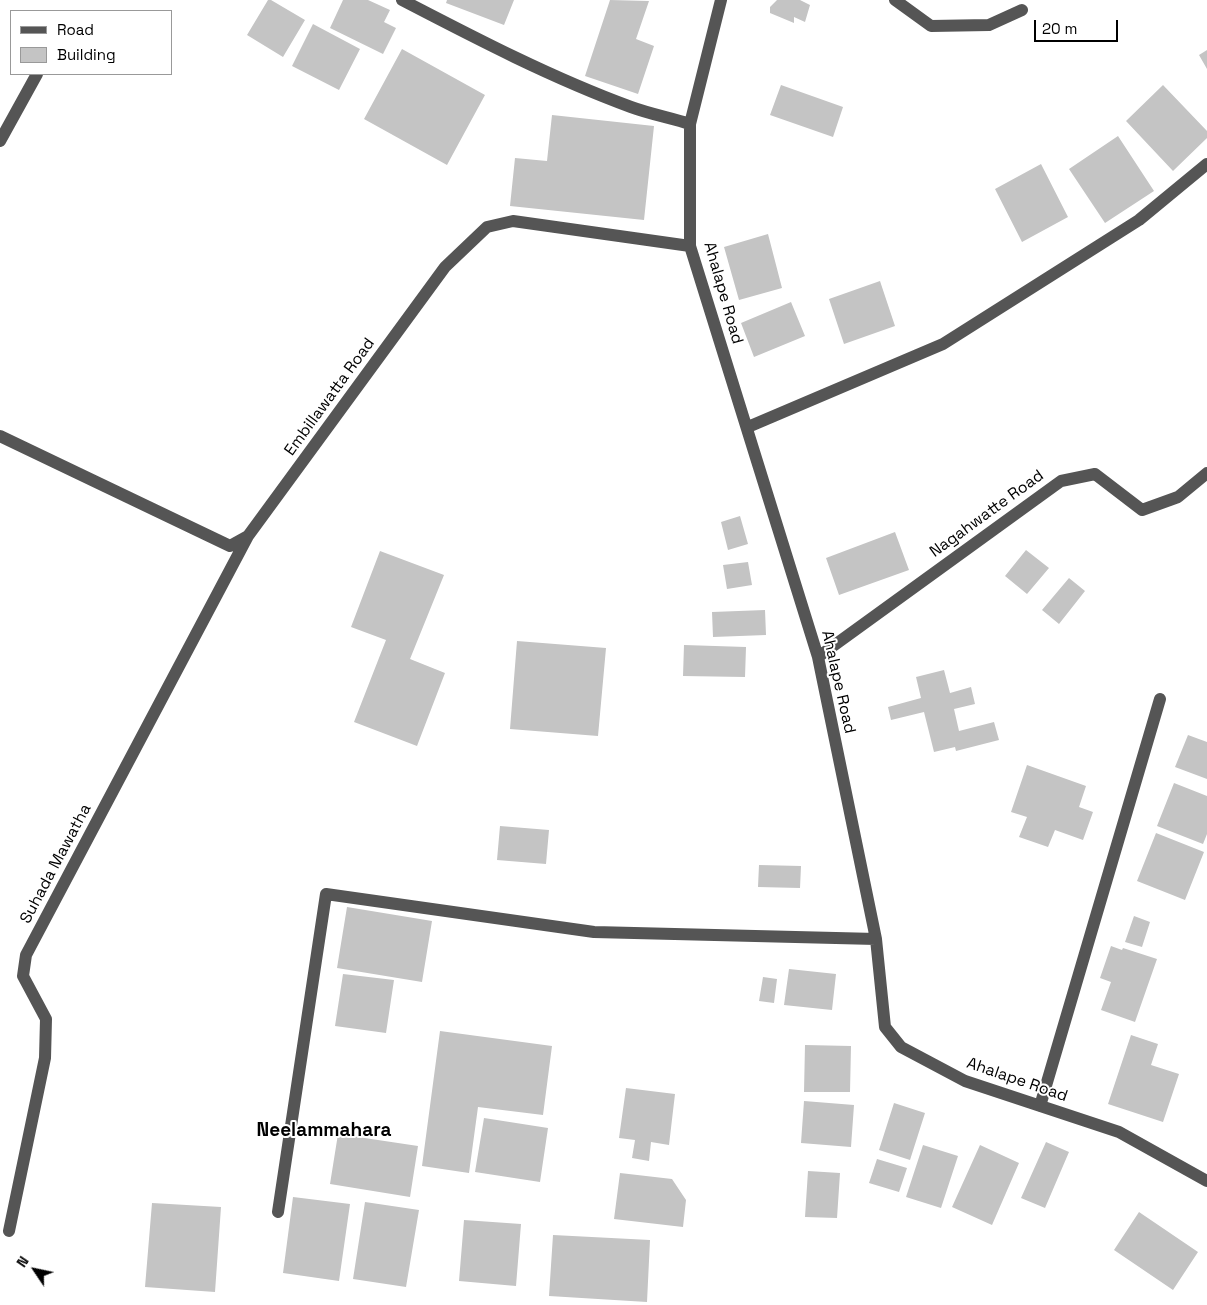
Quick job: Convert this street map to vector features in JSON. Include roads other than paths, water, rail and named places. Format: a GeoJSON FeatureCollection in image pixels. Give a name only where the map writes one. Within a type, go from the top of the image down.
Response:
{"type":"FeatureCollection","features":[{"type":"Feature","properties":{"kind":"street"},"geometry":{"type":"LineString","coordinates":[[402,0],[509,55],[586,90],[634,108],[690,124]]}},
{"type":"Feature","properties":{"kind":"street","name":"Ahalape Road"},"geometry":{"type":"LineString","coordinates":[[721,0],[690,124],[690,246],[818,657],[876,939],[885,1027],[901,1047],[965,1081],[1119,1132],[1207,1181]]}},
{"type":"Feature","properties":{"kind":"street"},"geometry":{"type":"LineString","coordinates":[[895,0],[931,26],[989,25],[1022,10]]}},
{"type":"Feature","properties":{"kind":"street"},"geometry":{"type":"LineString","coordinates":[[0,141],[37,75]]}},
{"type":"Feature","properties":{"kind":"street"},"geometry":{"type":"LineString","coordinates":[[748,428],[943,344],[1140,220],[1207,164]]}},
{"type":"Feature","properties":{"kind":"street","name":"Embillawatta Road"},"geometry":{"type":"LineString","coordinates":[[248,536],[445,267],[487,227],[513,221],[690,246]]}},
{"type":"Feature","properties":{"kind":"street"},"geometry":{"type":"LineString","coordinates":[[0,436],[230,546],[248,536]]}},
{"type":"Feature","properties":{"kind":"street","name":"Nagahwatte Road"},"geometry":{"type":"LineString","coordinates":[[818,657],[1061,480],[1095,474],[1142,510],[1178,497],[1207,473]]}},
{"type":"Feature","properties":{"kind":"street","name":"Suhada Mawatha"},"geometry":{"type":"LineString","coordinates":[[9,1231],[45,1058],[46,1019],[23,976],[26,955],[248,536]]}},
{"type":"Feature","properties":{"kind":"street"},"geometry":{"type":"LineString","coordinates":[[1040,1106],[1160,700]]}},
{"type":"Feature","properties":{"kind":"street"},"geometry":{"type":"LineString","coordinates":[[278,1212],[326,894],[594,932],[876,939]]}},
{"type":"Feature","properties":{"kind":"district","name":"Neelammahara"},"geometry":{"type":"Point","coordinates":[324,1131]}}]}
